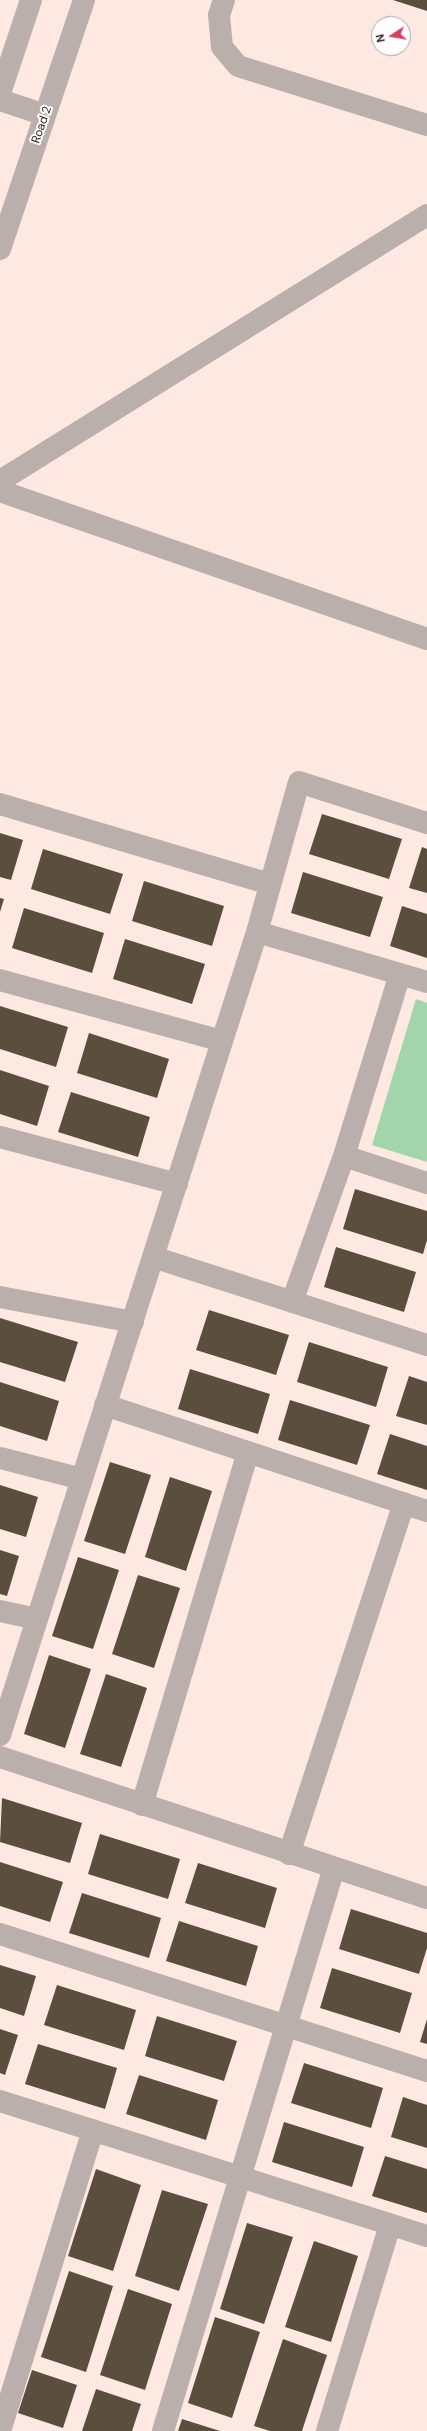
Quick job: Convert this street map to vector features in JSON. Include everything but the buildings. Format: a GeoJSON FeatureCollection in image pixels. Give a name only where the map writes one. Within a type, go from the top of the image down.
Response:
{"type":"FeatureCollection","features":[{"type":"Feature","properties":{"kind":"street"},"geometry":{"type":"LineString","coordinates":[[0,93],[30,0]]}},
{"type":"Feature","properties":{"kind":"street","name":"Road 2"},"geometry":{"type":"LineString","coordinates":[[0,249],[84,0]]}},
{"type":"Feature","properties":{"kind":"street"},"geometry":{"type":"LineString","coordinates":[[224,0],[219,15],[222,47],[238,66],[427,125]]}},
{"type":"Feature","properties":{"kind":"street"},"geometry":{"type":"LineString","coordinates":[[0,100],[45,115]]}},
{"type":"Feature","properties":{"kind":"street"},"geometry":{"type":"LineString","coordinates":[[0,481],[427,215]]}},
{"type":"Feature","properties":{"kind":"street"},"geometry":{"type":"LineString","coordinates":[[0,491],[427,639]]}},
{"type":"Feature","properties":{"kind":"street"},"geometry":{"type":"LineString","coordinates":[[0,1735],[257,932],[299,782],[427,823]]}},
{"type":"Feature","properties":{"kind":"street"},"geometry":{"type":"LineString","coordinates":[[0,804],[270,884]]}},
{"type":"Feature","properties":{"kind":"street"},"geometry":{"type":"LineString","coordinates":[[257,932],[427,982]]}},
{"type":"Feature","properties":{"kind":"street"},"geometry":{"type":"LineString","coordinates":[[292,1302],[344,1156],[400,974]]}},
{"type":"Feature","properties":{"kind":"street"},"geometry":{"type":"LineString","coordinates":[[0,980],[222,1041]]}},
{"type":"Feature","properties":{"kind":"street"},"geometry":{"type":"LineString","coordinates":[[0,1137],[177,1184]]}},
{"type":"Feature","properties":{"kind":"street"},"geometry":{"type":"LineString","coordinates":[[344,1156],[427,1183]]}},
{"type":"Feature","properties":{"kind":"street"},"geometry":{"type":"LineString","coordinates":[[153,1257],[427,1345]]}},
{"type":"Feature","properties":{"kind":"street"},"geometry":{"type":"LineString","coordinates":[[0,1297],[132,1322]]}},
{"type":"Feature","properties":{"kind":"street"},"geometry":{"type":"LineString","coordinates":[[105,1405],[427,1511]]}},
{"type":"Feature","properties":{"kind":"street"},"geometry":{"type":"LineString","coordinates":[[142,1805],[248,1452]]}},
{"type":"Feature","properties":{"kind":"street"},"geometry":{"type":"LineString","coordinates":[[0,1458],[82,1479]]}},
{"type":"Feature","properties":{"kind":"street"},"geometry":{"type":"LineString","coordinates":[[289,1854],[404,1503]]}},
{"type":"Feature","properties":{"kind":"street"},"geometry":{"type":"LineString","coordinates":[[0,1611],[37,1619]]}},
{"type":"Feature","properties":{"kind":"street"},"geometry":{"type":"LineString","coordinates":[[0,1758],[427,1898]]}},
{"type":"Feature","properties":{"kind":"street"},"geometry":{"type":"LineString","coordinates":[[163,2431],[334,1868]]}},
{"type":"Feature","properties":{"kind":"street"},"geometry":{"type":"LineString","coordinates":[[0,1934],[427,2071]]}},
{"type":"Feature","properties":{"kind":"street"},"geometry":{"type":"LineString","coordinates":[[0,2101],[427,2236]]}},
{"type":"Feature","properties":{"kind":"street"},"geometry":{"type":"LineString","coordinates":[[0,2431],[93,2130]]}},
{"type":"Feature","properties":{"kind":"street"},"geometry":{"type":"LineString","coordinates":[[327,2431],[390,2225]]}},
{"type":"Feature","properties":{"kind":"green space"},"geometry":{"type":"Polygon","coordinates":[[[416,999],[427,1003],[427,1162],[372,1145],[416,999]]]}}]}
